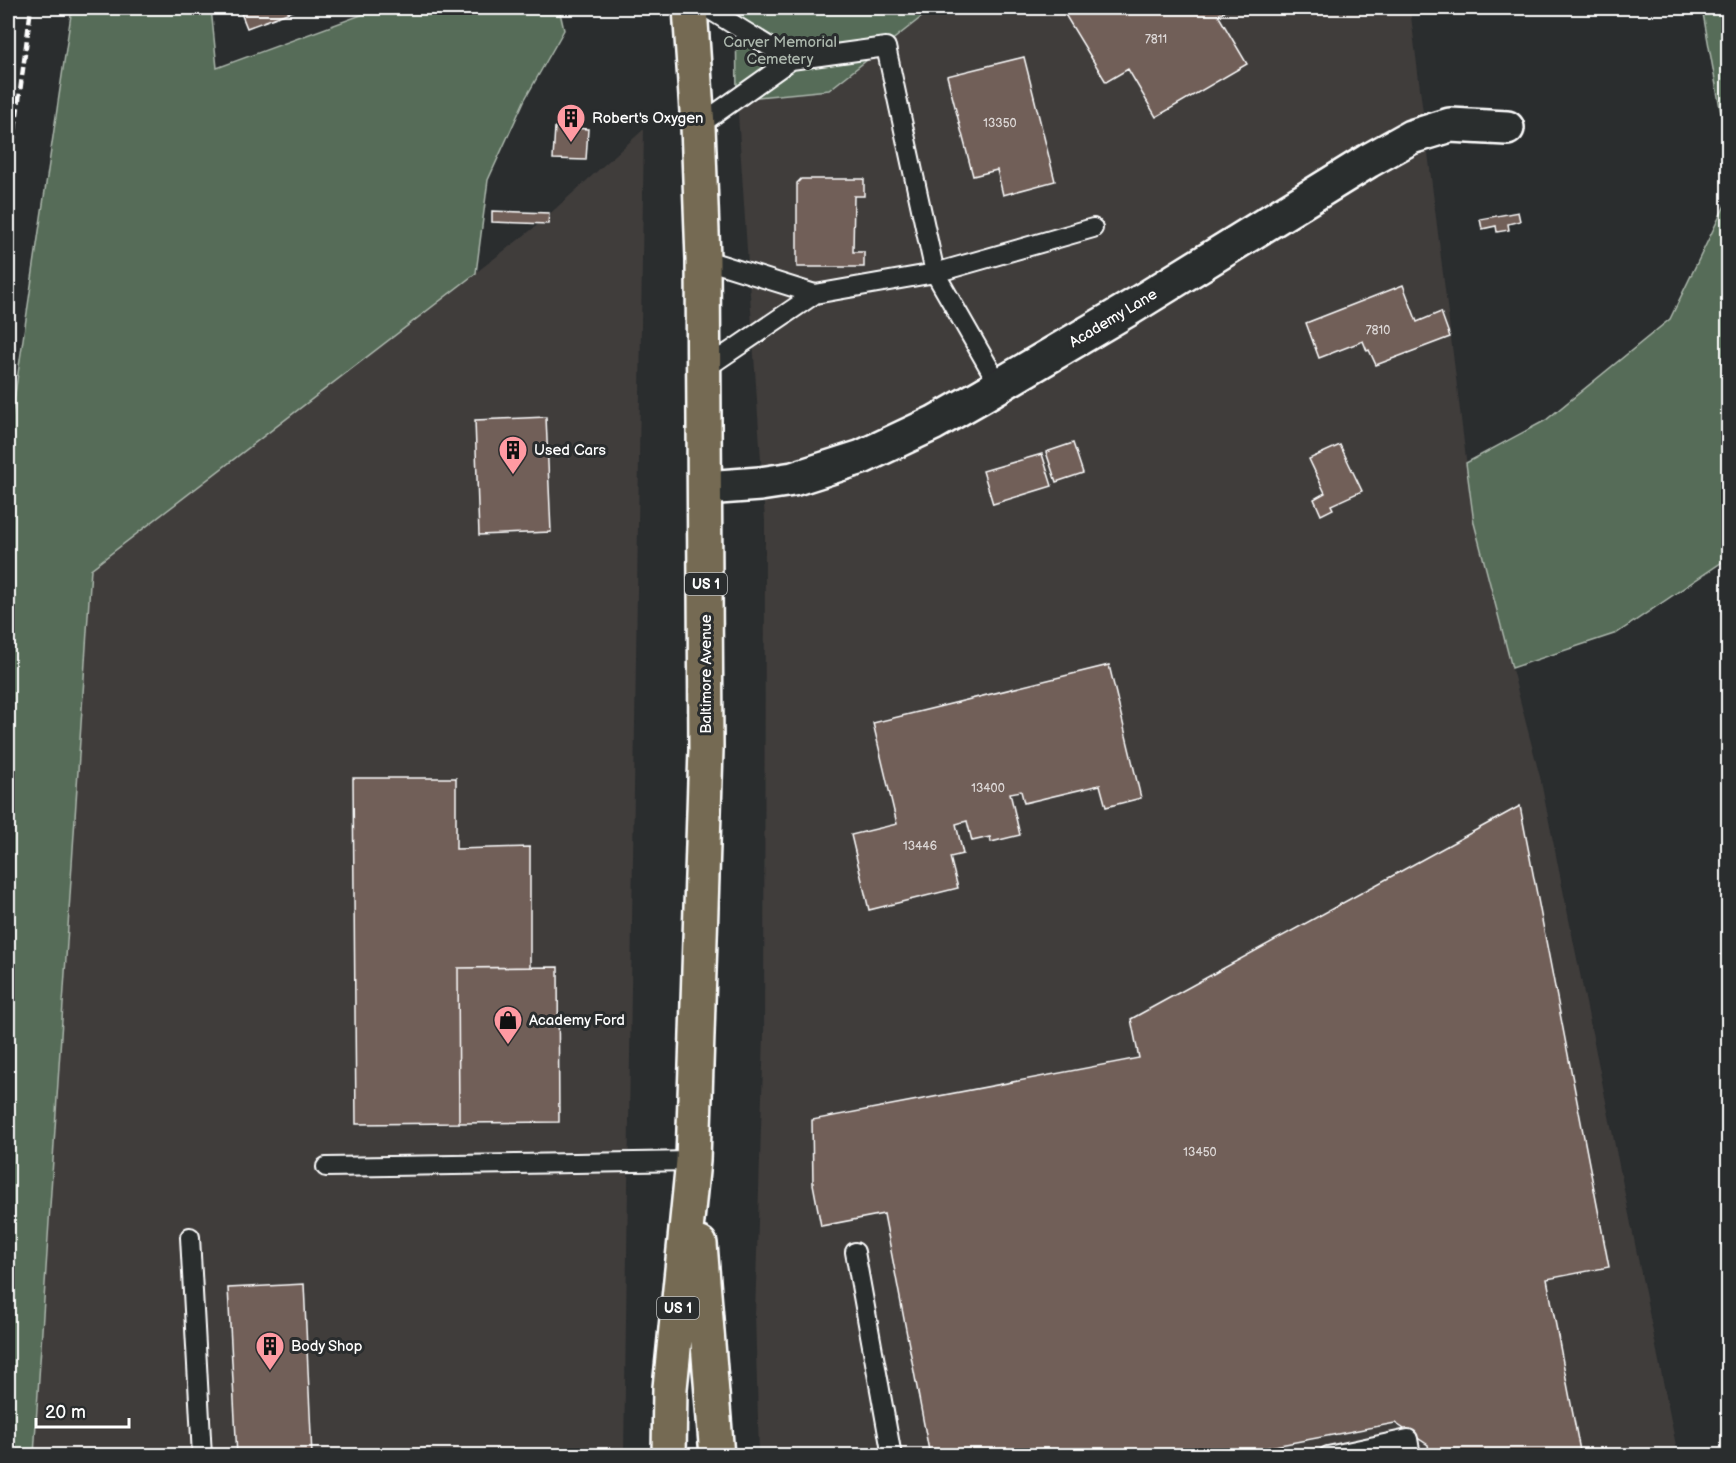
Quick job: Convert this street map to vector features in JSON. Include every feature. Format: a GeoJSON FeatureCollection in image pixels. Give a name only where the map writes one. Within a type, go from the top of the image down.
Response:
{"type":"FeatureCollection","features":[{"type":"Feature","properties":{"kind":"main road","name":"Baltimore Avenue"},"geometry":{"type":"LineString","coordinates":[[669,1455],[670,1388],[693,1161],[706,749],[703,259],[698,126],[690,8]]}},
{"type":"Feature","properties":{"kind":"main road","name":"Baltimore Avenue"},"geometry":{"type":"LineString","coordinates":[[693,1161],[717,1455]]}},
{"type":"Feature","properties":{"kind":"street","name":"Academy Lane"},"geometry":{"type":"LineString","coordinates":[[705,488],[794,479],[862,457],[934,423],[1132,308],[1368,161],[1411,137],[1450,125],[1508,128]]}},
{"type":"Feature","properties":{"kind":"lane"},"geometry":{"type":"LineString","coordinates":[[707,8],[791,60]]}},
{"type":"Feature","properties":{"kind":"lane"},"geometry":{"type":"LineString","coordinates":[[698,126],[791,60],[886,47],[935,273],[999,385]]}},
{"type":"Feature","properties":{"kind":"lane"},"geometry":{"type":"LineString","coordinates":[[703,370],[815,294],[935,273],[1093,228]]}},
{"type":"Feature","properties":{"kind":"lane"},"geometry":{"type":"LineString","coordinates":[[703,259],[815,294]]}},
{"type":"Feature","properties":{"kind":"lane"},"geometry":{"type":"LineString","coordinates":[[326,1167],[693,1161]]}},
{"type":"Feature","properties":{"kind":"lane"},"geometry":{"type":"LineString","coordinates":[[190,1237],[202,1455]]}},
{"type":"Feature","properties":{"kind":"lane"},"geometry":{"type":"LineString","coordinates":[[855,1252],[892,1455]]}},
{"type":"Feature","properties":{"kind":"lane"},"geometry":{"type":"LineString","coordinates":[[1328,1455],[1408,1439],[1411,1455]]}},
{"type":"Feature","properties":{"kind":"shaded area"},"geometry":{"type":"Polygon","coordinates":[[[933,8],[1410,8],[1474,523],[1540,777],[1678,1455],[759,1455],[755,1314],[764,1034],[765,521],[737,99],[829,90],[933,8]]]}},
{"type":"Feature","properties":{"kind":"shaded area"},"geometry":{"type":"Polygon","coordinates":[[[644,129],[624,1455],[34,1456],[91,569],[535,227],[644,129]]]}},
{"type":"Feature","properties":{"kind":"green space"},"geometry":{"type":"Polygon","coordinates":[[[72,8],[211,8],[217,68],[380,8],[559,8],[564,30],[525,99],[488,180],[476,273],[91,569],[34,1455],[8,1456],[8,441],[72,8]]]}},
{"type":"Feature","properties":{"kind":"green space","name":"Carver Memorial Cemetery"},"geometry":{"type":"Polygon","coordinates":[[[736,8],[933,8],[829,90],[737,99],[736,8]]]}},
{"type":"Feature","properties":{"kind":"green space"},"geometry":{"type":"Polygon","coordinates":[[[1702,8],[1728,8],[1728,152],[1702,8]]]}},
{"type":"Feature","properties":{"kind":"green space"},"geometry":{"type":"Polygon","coordinates":[[[1728,199],[1728,558],[1617,633],[1512,668],[1474,523],[1466,463],[1546,420],[1670,319],[1728,199]]]}},
{"type":"Feature","properties":{"kind":"building"},"geometry":{"type":"Polygon","coordinates":[[[239,8],[301,8],[247,28],[239,8]]]}},
{"type":"Feature","properties":{"kind":"building"},"geometry":{"type":"Polygon","coordinates":[[[1061,8],[1230,8],[1218,15],[1247,64],[1156,117],[1128,69],[1106,82],[1061,8]]]}},
{"type":"Feature","properties":{"kind":"building"},"geometry":{"type":"Polygon","coordinates":[[[1024,57],[1055,181],[1003,195],[997,170],[973,176],[947,76],[1024,57]]]}},
{"type":"Feature","properties":{"kind":"building","name":"Robert's Oxygen"},"geometry":{"type":"Polygon","coordinates":[[[555,127],[588,129],[586,160],[553,159],[555,127]]]}},
{"type":"Feature","properties":{"kind":"building"},"geometry":{"type":"Polygon","coordinates":[[[801,179],[864,179],[864,196],[854,196],[853,252],[864,252],[864,267],[797,267],[797,183],[801,179]]]}},
{"type":"Feature","properties":{"kind":"building"},"geometry":{"type":"Polygon","coordinates":[[[492,211],[549,213],[548,224],[492,222],[492,211]]]}},
{"type":"Feature","properties":{"kind":"building"},"geometry":{"type":"Polygon","coordinates":[[[1518,212],[1520,221],[1508,224],[1509,230],[1497,232],[1496,226],[1482,229],[1480,219],[1518,212]]]}},
{"type":"Feature","properties":{"kind":"building"},"geometry":{"type":"Polygon","coordinates":[[[1403,285],[1417,322],[1441,312],[1450,337],[1376,365],[1363,341],[1319,358],[1306,323],[1403,285]]]}},
{"type":"Feature","properties":{"kind":"building","name":"Used Cars"},"geometry":{"type":"Polygon","coordinates":[[[546,417],[551,532],[479,535],[475,420],[546,417]]]}},
{"type":"Feature","properties":{"kind":"building"},"geometry":{"type":"Polygon","coordinates":[[[1073,443],[1083,473],[1056,482],[1046,452],[1073,443]]]}},
{"type":"Feature","properties":{"kind":"building"},"geometry":{"type":"Polygon","coordinates":[[[1340,445],[1362,491],[1331,505],[1333,509],[1321,515],[1314,499],[1325,493],[1309,459],[1340,445]]]}},
{"type":"Feature","properties":{"kind":"building"},"geometry":{"type":"Polygon","coordinates":[[[1042,454],[1052,486],[993,504],[983,471],[1042,454]]]}},
{"type":"Feature","properties":{"kind":"building"},"geometry":{"type":"Polygon","coordinates":[[[1109,665],[1141,798],[1106,807],[1100,785],[1024,803],[1021,791],[1010,793],[1020,835],[991,842],[990,837],[972,841],[967,821],[956,824],[963,854],[950,857],[958,888],[869,910],[851,835],[897,824],[873,723],[1109,665]]]}},
{"type":"Feature","properties":{"kind":"building"},"geometry":{"type":"Polygon","coordinates":[[[353,778],[456,778],[456,849],[530,847],[530,967],[458,968],[459,1123],[356,1124],[353,778]]]}},
{"type":"Feature","properties":{"kind":"building"},"geometry":{"type":"Polygon","coordinates":[[[1520,806],[1609,1267],[1547,1279],[1581,1456],[1430,1456],[1428,1445],[1395,1423],[1223,1456],[1070,1456],[1069,1449],[1037,1456],[930,1456],[884,1214],[821,1226],[813,1184],[812,1120],[1139,1058],[1131,1019],[1520,806]]]}},
{"type":"Feature","properties":{"kind":"building","name":"Academy Ford"},"geometry":{"type":"Polygon","coordinates":[[[558,967],[559,1122],[459,1123],[458,968],[558,967]]]}},
{"type":"Feature","properties":{"kind":"building","name":"Body Shop"},"geometry":{"type":"Polygon","coordinates":[[[304,1284],[312,1456],[237,1456],[228,1288],[304,1284]]]}},
{"type":"Feature","properties":{"kind":"railway"},"geometry":{"type":"LineString","coordinates":[[8,38],[12,8]]}},
{"type":"Feature","properties":{"kind":"railway"},"geometry":{"type":"LineString","coordinates":[[8,183],[31,8]]}},
{"type":"Feature","properties":{"kind":"place","name":"Robert's Oxygen"},"geometry":{"type":"Point","coordinates":[571,144]}},
{"type":"Feature","properties":{"kind":"place","name":"Used Cars"},"geometry":{"type":"Point","coordinates":[513,476]}},
{"type":"Feature","properties":{"kind":"place","name":"Academy Ford"},"geometry":{"type":"Point","coordinates":[508,1046]}},
{"type":"Feature","properties":{"kind":"place","name":"Body Shop"},"geometry":{"type":"Point","coordinates":[270,1372]}}]}
